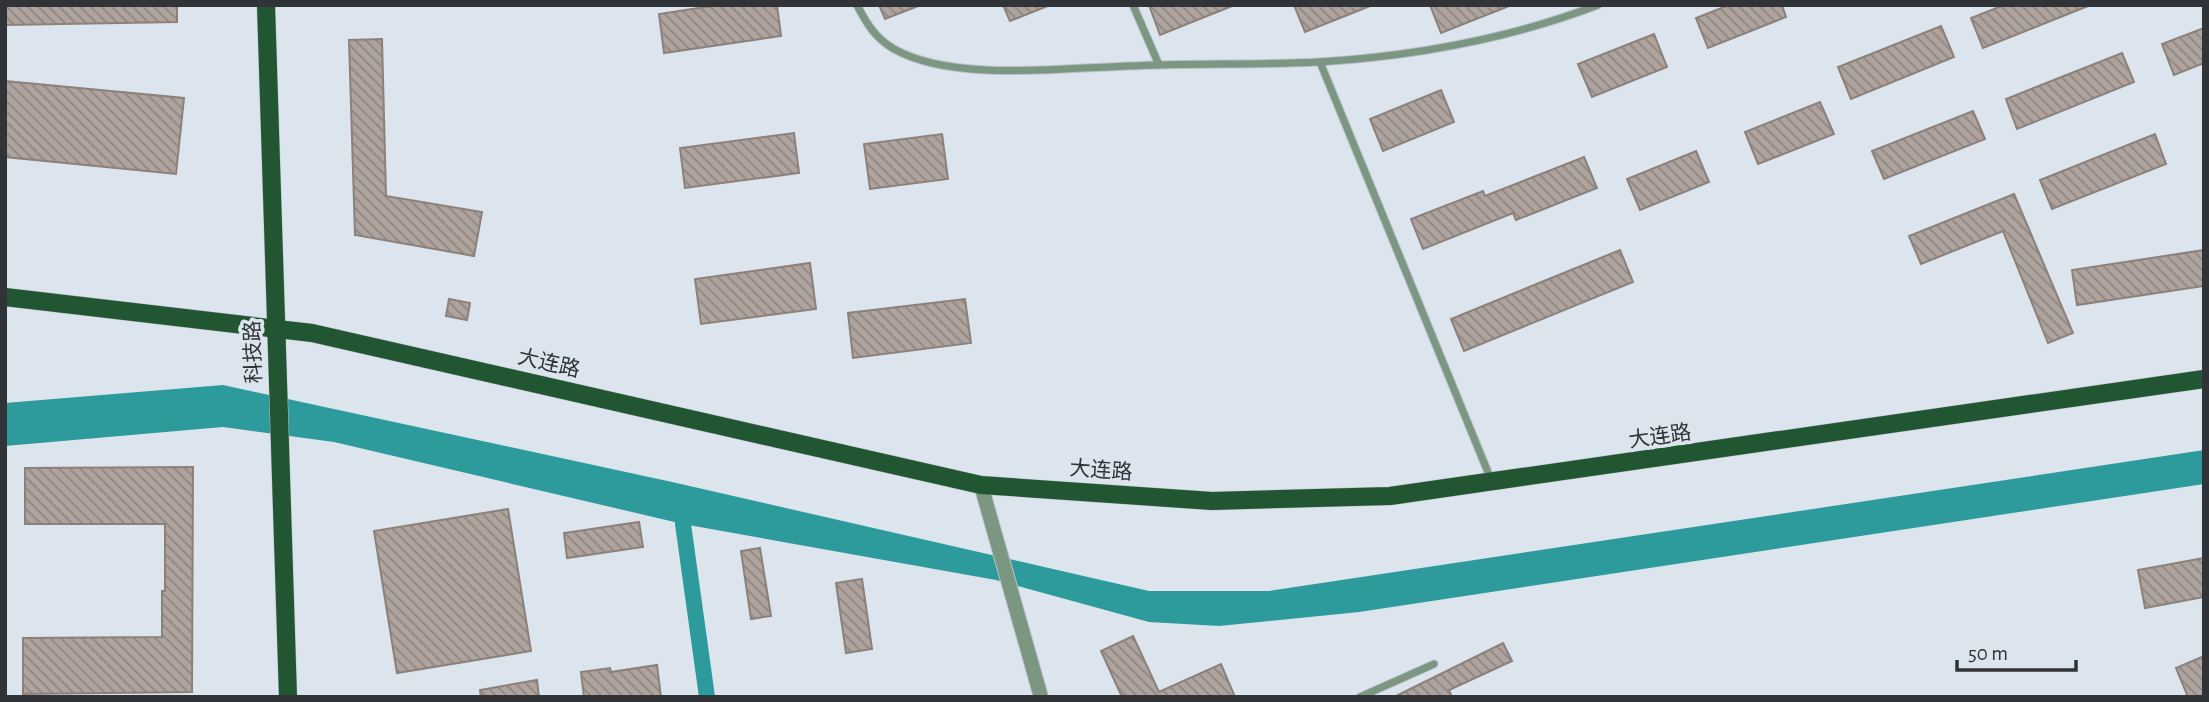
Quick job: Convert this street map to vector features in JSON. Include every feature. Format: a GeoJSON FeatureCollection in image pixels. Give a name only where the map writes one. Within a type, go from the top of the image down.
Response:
{"type":"FeatureCollection","features":[{"type":"Feature","properties":{"kind":"main road","name":"科技路"},"geometry":{"type":"LineString","coordinates":[[266,5],[288,697]]}},
{"type":"Feature","properties":{"kind":"main road","name":"大连路"},"geometry":{"type":"LineString","coordinates":[[5,297],[275,326],[981,485],[1212,501],[1390,496],[2204,379]]}},
{"type":"Feature","properties":{"kind":"street"},"geometry":{"type":"LineString","coordinates":[[981,485],[1041,697]]}},
{"type":"Feature","properties":{"kind":"lane"},"geometry":{"type":"LineString","coordinates":[[857,5],[870,31],[894,49],[928,61],[994,71],[1320,62],[1439,48],[1523,32],[1598,5]]}},
{"type":"Feature","properties":{"kind":"lane"},"geometry":{"type":"LineString","coordinates":[[1133,5],[1158,65]]}},
{"type":"Feature","properties":{"kind":"lane"},"geometry":{"type":"LineString","coordinates":[[1320,62],[1493,482]]}},
{"type":"Feature","properties":{"kind":"lane"},"geometry":{"type":"LineString","coordinates":[[1360,697],[1434,664]]}},
{"type":"Feature","properties":{"kind":"water"},"geometry":{"type":"Polygon","coordinates":[[[223,385],[672,482],[1149,591],[1269,591],[2204,450],[2204,484],[1359,612],[1219,626],[1149,622],[996,580],[683,524],[334,442],[223,427],[5,446],[5,403],[223,385]]]}},
{"type":"Feature","properties":{"kind":"building"},"geometry":{"type":"Polygon","coordinates":[[[5,5],[177,5],[177,22],[5,25],[5,5]]]}},
{"type":"Feature","properties":{"kind":"building"},"geometry":{"type":"Polygon","coordinates":[[[718,5],[777,5],[781,36],[664,53],[659,14],[718,5]]]}},
{"type":"Feature","properties":{"kind":"building"},"geometry":{"type":"Polygon","coordinates":[[[879,5],[918,5],[918,6],[885,19],[879,5]]]}},
{"type":"Feature","properties":{"kind":"building"},"geometry":{"type":"Polygon","coordinates":[[[1003,5],[1047,5],[1048,6],[1010,21],[1003,5]]]}},
{"type":"Feature","properties":{"kind":"building"},"geometry":{"type":"Polygon","coordinates":[[[1149,5],[1232,5],[1232,6],[1160,35],[1149,5]]]}},
{"type":"Feature","properties":{"kind":"building"},"geometry":{"type":"Polygon","coordinates":[[[1294,5],[1370,5],[1370,6],[1305,32],[1294,5]]]}},
{"type":"Feature","properties":{"kind":"building"},"geometry":{"type":"Polygon","coordinates":[[[1430,5],[1509,5],[1509,6],[1441,33],[1430,5]]]}},
{"type":"Feature","properties":{"kind":"building"},"geometry":{"type":"Polygon","coordinates":[[[1729,5],[1782,5],[1786,17],[1708,48],[1696,18],[1729,5]]]}},
{"type":"Feature","properties":{"kind":"building"},"geometry":{"type":"Polygon","coordinates":[[[2004,5],[2088,6],[1983,48],[1971,18],[2004,5]]]}},
{"type":"Feature","properties":{"kind":"building"},"geometry":{"type":"Polygon","coordinates":[[[1941,26],[1954,57],[1851,99],[1838,67],[1941,26]]]}},
{"type":"Feature","properties":{"kind":"building"},"geometry":{"type":"Polygon","coordinates":[[[2204,28],[2204,63],[2174,75],[2162,44],[2204,28]]]}},
{"type":"Feature","properties":{"kind":"building"},"geometry":{"type":"Polygon","coordinates":[[[1654,34],[1667,67],[1592,97],[1578,64],[1654,34]]]}},
{"type":"Feature","properties":{"kind":"building"},"geometry":{"type":"Polygon","coordinates":[[[382,39],[386,196],[482,212],[474,256],[355,235],[349,40],[382,39]]]}},
{"type":"Feature","properties":{"kind":"building"},"geometry":{"type":"Polygon","coordinates":[[[2122,53],[2134,82],[2017,129],[2006,99],[2122,53]]]}},
{"type":"Feature","properties":{"kind":"building"},"geometry":{"type":"Polygon","coordinates":[[[5,81],[184,98],[176,174],[5,157],[5,81]]]}},
{"type":"Feature","properties":{"kind":"building"},"geometry":{"type":"Polygon","coordinates":[[[1441,90],[1454,122],[1383,151],[1370,119],[1441,90]]]}},
{"type":"Feature","properties":{"kind":"building"},"geometry":{"type":"Polygon","coordinates":[[[1820,102],[1834,134],[1758,164],[1745,132],[1820,102]]]}},
{"type":"Feature","properties":{"kind":"building"},"geometry":{"type":"Polygon","coordinates":[[[1973,111],[1985,139],[1884,179],[1872,151],[1973,111]]]}},
{"type":"Feature","properties":{"kind":"building"},"geometry":{"type":"Polygon","coordinates":[[[794,133],[799,173],[685,188],[680,148],[794,133]]]}},
{"type":"Feature","properties":{"kind":"building"},"geometry":{"type":"Polygon","coordinates":[[[942,134],[948,179],[870,189],[864,144],[942,134]]]}},
{"type":"Feature","properties":{"kind":"building"},"geometry":{"type":"Polygon","coordinates":[[[2155,134],[2166,164],[2052,209],[2040,180],[2155,134]]]}},
{"type":"Feature","properties":{"kind":"building"},"geometry":{"type":"Polygon","coordinates":[[[1696,151],[1709,182],[1640,210],[1627,179],[1696,151]]]}},
{"type":"Feature","properties":{"kind":"building"},"geometry":{"type":"Polygon","coordinates":[[[1584,157],[1597,188],[1516,220],[1513,213],[1423,249],[1411,219],[1483,191],[1485,196],[1584,157]]]}},
{"type":"Feature","properties":{"kind":"building"},"geometry":{"type":"Polygon","coordinates":[[[2014,194],[2073,333],[2048,343],[2003,231],[1921,264],[1909,236],[2014,194]]]}},
{"type":"Feature","properties":{"kind":"building"},"geometry":{"type":"Polygon","coordinates":[[[1620,250],[1633,282],[1464,351],[1451,319],[1620,250]]]}},
{"type":"Feature","properties":{"kind":"building"},"geometry":{"type":"Polygon","coordinates":[[[2204,250],[2204,286],[2077,305],[2072,270],[2204,250]]]}},
{"type":"Feature","properties":{"kind":"building"},"geometry":{"type":"Polygon","coordinates":[[[810,263],[816,309],[701,324],[695,279],[810,263]]]}},
{"type":"Feature","properties":{"kind":"building"},"geometry":{"type":"Polygon","coordinates":[[[449,299],[470,303],[467,320],[446,316],[449,299]]]}},
{"type":"Feature","properties":{"kind":"building"},"geometry":{"type":"Polygon","coordinates":[[[965,299],[971,343],[853,358],[848,313],[965,299]]]}},
{"type":"Feature","properties":{"kind":"building"},"geometry":{"type":"Polygon","coordinates":[[[193,467],[192,692],[23,694],[23,638],[162,637],[162,591],[165,591],[165,524],[25,524],[25,468],[193,467]]]}},
{"type":"Feature","properties":{"kind":"building"},"geometry":{"type":"Polygon","coordinates":[[[508,509],[531,651],[397,673],[374,531],[508,509]]]}},
{"type":"Feature","properties":{"kind":"building"},"geometry":{"type":"Polygon","coordinates":[[[639,522],[643,547],[567,558],[564,533],[639,522]]]}},
{"type":"Feature","properties":{"kind":"building"},"geometry":{"type":"Polygon","coordinates":[[[760,548],[771,616],[751,619],[741,551],[760,548]]]}},
{"type":"Feature","properties":{"kind":"building"},"geometry":{"type":"Polygon","coordinates":[[[2204,558],[2204,597],[2145,608],[2138,570],[2204,558]]]}},
{"type":"Feature","properties":{"kind":"building"},"geometry":{"type":"Polygon","coordinates":[[[862,579],[872,649],[846,653],[836,583],[862,579]]]}},
{"type":"Feature","properties":{"kind":"building"},"geometry":{"type":"Polygon","coordinates":[[[1133,636],[1159,692],[1221,664],[1235,697],[1122,697],[1101,651],[1133,636]]]}},
{"type":"Feature","properties":{"kind":"building"},"geometry":{"type":"Polygon","coordinates":[[[1503,643],[1512,661],[1449,690],[1452,697],[1394,697],[1503,643]]]}},
{"type":"Feature","properties":{"kind":"building"},"geometry":{"type":"Polygon","coordinates":[[[2204,656],[2204,697],[2188,697],[2176,668],[2204,656]]]}},
{"type":"Feature","properties":{"kind":"building"},"geometry":{"type":"Polygon","coordinates":[[[657,665],[661,697],[584,697],[581,672],[610,668],[611,672],[657,665]]]}},
{"type":"Feature","properties":{"kind":"building"},"geometry":{"type":"Polygon","coordinates":[[[537,680],[539,697],[481,697],[480,690],[537,680]]]}},
{"type":"Feature","properties":{"kind":"waterway"},"geometry":{"type":"LineString","coordinates":[[683,524],[707,697]]}}]}
